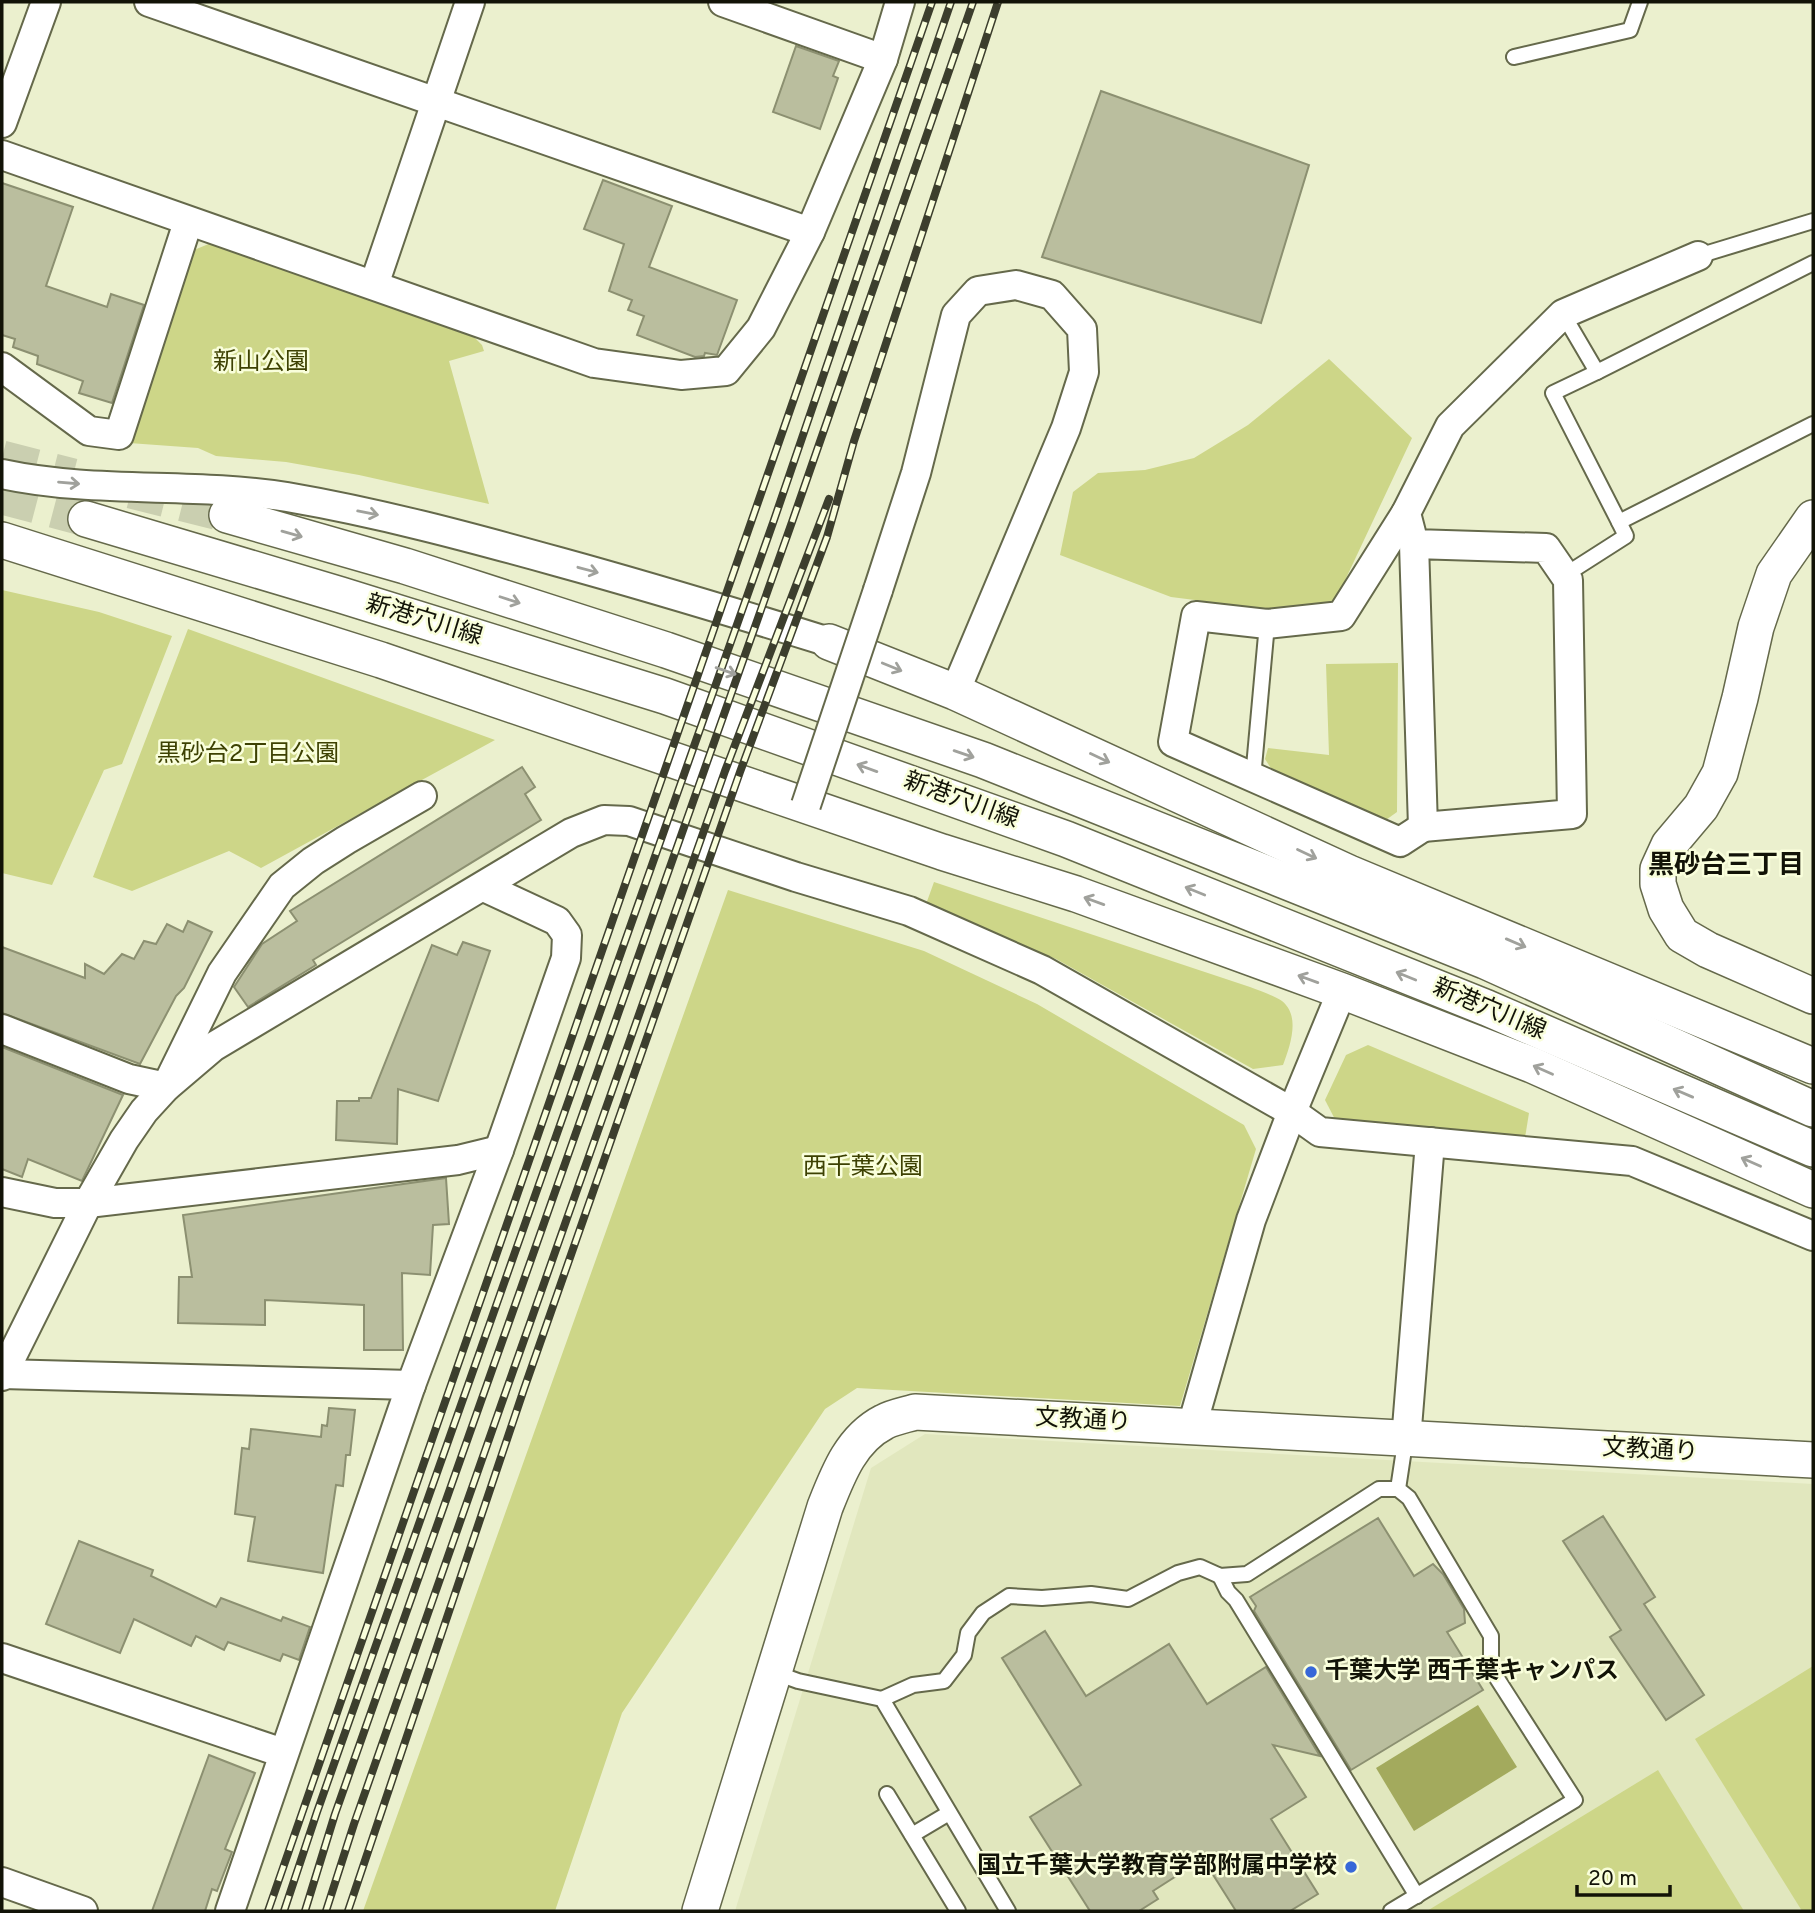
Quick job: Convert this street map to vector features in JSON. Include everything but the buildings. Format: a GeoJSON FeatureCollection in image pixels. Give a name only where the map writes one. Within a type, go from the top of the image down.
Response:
{"type":"FeatureCollection","features":[{"type":"Feature","properties":{"kind":"street"},"geometry":{"type":"LineString","coordinates":[[2,123],[46,2]]}},
{"type":"Feature","properties":{"kind":"street"},"geometry":{"type":"LineString","coordinates":[[149,2],[810,232]]}},
{"type":"Feature","properties":{"kind":"street"},"geometry":{"type":"LineString","coordinates":[[374,285],[470,2]]}},
{"type":"Feature","properties":{"kind":"street"},"geometry":{"type":"LineString","coordinates":[[723,2],[883,59]]}},
{"type":"Feature","properties":{"kind":"street"},"geometry":{"type":"LineString","coordinates":[[2,155],[594,363],[681,375],[726,371],[761,328],[810,232],[883,59],[900,2]]}},
{"type":"Feature","properties":{"kind":"street"},"geometry":{"type":"LineString","coordinates":[[2,367],[89,431],[119,436],[188,222]]}},
{"type":"Feature","properties":{"kind":"street"},"geometry":{"type":"LineString","coordinates":[[1414,544],[1546,548],[1569,580],[1572,814],[1423,827],[1400,842],[1173,742],[1196,616],[1267,624],[1341,616],[1406,513],[1450,426],[1563,314],[1698,256]]}},
{"type":"Feature","properties":{"kind":"street"},"geometry":{"type":"LineString","coordinates":[[806,805],[916,473],[956,315],[978,291],[1016,285],[1052,295],[1082,329],[1084,372],[1066,428],[955,692]]}},
{"type":"Feature","properties":{"kind":"street"},"geometry":{"type":"LineString","coordinates":[[2,474],[71,483],[211,489],[285,497],[394,518],[473,537],[694,599],[829,642],[955,692],[1349,873],[1813,1066]]}},
{"type":"Feature","properties":{"kind":"street"},"geometry":{"type":"LineString","coordinates":[[1406,513],[1414,544],[1423,827]]}},
{"type":"Feature","properties":{"kind":"street","name":"新港穴川線"},"geometry":{"type":"LineString","coordinates":[[227,515],[405,566],[666,650],[983,760],[1485,961],[1813,1109]]}},
{"type":"Feature","properties":{"kind":"street"},"geometry":{"type":"LineString","coordinates":[[1813,518],[1774,573],[1756,627],[1720,773],[1701,807],[1669,845],[1658,869],[1658,884],[1666,909],[1682,935],[1708,950],[1813,996]]}},
{"type":"Feature","properties":{"kind":"street","name":"新港穴川線"},"geometry":{"type":"LineString","coordinates":[[86,519],[665,696],[1053,834],[1488,1008],[1813,1149]]}},
{"type":"Feature","properties":{"kind":"street"},"geometry":{"type":"LineString","coordinates":[[2,540],[381,660],[942,852],[1076,894],[1342,991],[1532,1065],[1813,1190]]}},
{"type":"Feature","properties":{"kind":"street"},"geometry":{"type":"LineString","coordinates":[[166,1087],[222,973],[282,886],[346,840],[422,796]]}},
{"type":"Feature","properties":{"kind":"street"},"geometry":{"type":"LineString","coordinates":[[411,1385],[2,1375],[88,1203],[124,1140],[144,1111],[190,1064],[213,1047],[571,833],[604,820],[629,821],[921,917],[1042,970],[1292,1112],[1320,1132],[1632,1161],[1813,1236]]}},
{"type":"Feature","properties":{"kind":"street"},"geometry":{"type":"LineString","coordinates":[[230,1911],[411,1385],[499,1150],[566,958],[567,935],[557,921],[484,887]]}},
{"type":"Feature","properties":{"kind":"street"},"geometry":{"type":"LineString","coordinates":[[1192,1426],[1251,1220],[1342,991]]}},
{"type":"Feature","properties":{"kind":"street"},"geometry":{"type":"LineString","coordinates":[[2,1029],[129,1079],[166,1087]]}},
{"type":"Feature","properties":{"kind":"street"},"geometry":{"type":"LineString","coordinates":[[1405,1448],[1430,1142]]}},
{"type":"Feature","properties":{"kind":"street"},"geometry":{"type":"LineString","coordinates":[[2,1192],[55,1203],[88,1203],[458,1160],[499,1150]]}},
{"type":"Feature","properties":{"kind":"street","name":"文教通り"},"geometry":{"type":"LineString","coordinates":[[700,1911],[825,1507],[839,1471],[858,1441],[884,1422],[915,1412],[1192,1426],[1405,1448],[1813,1460]]}},
{"type":"Feature","properties":{"kind":"street"},"geometry":{"type":"LineString","coordinates":[[2,1658],[283,1753]]}},
{"type":"Feature","properties":{"kind":"street"},"geometry":{"type":"LineString","coordinates":[[2,1882],[83,1911]]}},
{"type":"Feature","properties":{"kind":"lane"},"geometry":{"type":"LineString","coordinates":[[1514,57],[1630,30],[1640,2]]}},
{"type":"Feature","properties":{"kind":"lane"},"geometry":{"type":"LineString","coordinates":[[1698,256],[1813,221]]}},
{"type":"Feature","properties":{"kind":"lane"},"geometry":{"type":"LineString","coordinates":[[1565,575],[1626,536],[1553,393],[1813,263]]}},
{"type":"Feature","properties":{"kind":"lane"},"geometry":{"type":"LineString","coordinates":[[1563,314],[1597,372]]}},
{"type":"Feature","properties":{"kind":"lane"},"geometry":{"type":"LineString","coordinates":[[1619,522],[1813,424]]}},
{"type":"Feature","properties":{"kind":"lane"},"geometry":{"type":"LineString","coordinates":[[1253,778],[1267,624]]}},
{"type":"Feature","properties":{"kind":"lane"},"geometry":{"type":"LineString","coordinates":[[1398,1489],[1405,1448]]}},
{"type":"Feature","properties":{"kind":"lane"},"geometry":{"type":"LineString","coordinates":[[773,1672],[798,1681],[882,1699],[913,1685],[943,1681],[964,1655],[968,1633],[983,1613],[1009,1595],[1042,1598],[1091,1594],[1128,1599],[1178,1573],[1200,1567],[1220,1576],[1247,1574],[1379,1489],[1398,1489],[1409,1498],[1491,1636],[1491,1669],[1575,1800],[1391,1911]]}},
{"type":"Feature","properties":{"kind":"lane"},"geometry":{"type":"LineString","coordinates":[[1220,1576],[1417,1896]]}},
{"type":"Feature","properties":{"kind":"lane"},"geometry":{"type":"LineString","coordinates":[[882,1699],[1008,1911]]}},
{"type":"Feature","properties":{"kind":"lane"},"geometry":{"type":"LineString","coordinates":[[887,1794],[958,1911]]}},
{"type":"Feature","properties":{"kind":"lane"},"geometry":{"type":"LineString","coordinates":[[912,1835],[949,1813]]}},
{"type":"Feature","properties":{"kind":"shaded area","name":"千葉大学 西千葉キャンパス"},"geometry":{"type":"Polygon","coordinates":[[[925,1434],[1813,1484],[1813,1911],[735,1911],[871,1468],[925,1434]]]}},
{"type":"Feature","properties":{"kind":"shaded area"},"geometry":{"type":"Polygon","coordinates":[[[1478,1705],[1517,1767],[1414,1831],[1376,1768],[1478,1705]]]}},
{"type":"Feature","properties":{"kind":"green space","name":"新山公園"},"geometry":{"type":"Polygon","coordinates":[[[211,243],[471,334],[484,351],[449,361],[489,504],[286,462],[216,456],[198,448],[129,443],[194,250],[211,243]]]}},
{"type":"Feature","properties":{"kind":"green space"},"geometry":{"type":"Polygon","coordinates":[[[1329,359],[1412,438],[1332,608],[1298,613],[1171,597],[1060,555],[1073,492],[1098,473],[1145,470],[1194,458],[1248,425],[1329,359]]]}},
{"type":"Feature","properties":{"kind":"green space"},"geometry":{"type":"Polygon","coordinates":[[[2,590],[99,612],[172,636],[122,764],[104,770],[52,885],[2,873],[2,590]]]}},
{"type":"Feature","properties":{"kind":"green space","name":"黒砂台2丁目公園"},"geometry":{"type":"Polygon","coordinates":[[[188,629],[495,740],[261,868],[229,851],[132,891],[93,877],[188,629]]]}},
{"type":"Feature","properties":{"kind":"green space"},"geometry":{"type":"Polygon","coordinates":[[[1398,663],[1397,812],[1383,822],[1274,773],[1265,759],[1268,748],[1329,755],[1326,664],[1398,663]]]}},
{"type":"Feature","properties":{"kind":"green space"},"geometry":{"type":"Polygon","coordinates":[[[934,882],[1250,987],[1282,1001],[1288,1007],[1293,1023],[1283,1065],[1253,1069],[1056,959],[925,907],[934,882]]]}},
{"type":"Feature","properties":{"kind":"green space","name":"西千葉公園"},"geometry":{"type":"Polygon","coordinates":[[[728,890],[924,951],[1037,1004],[1244,1125],[1256,1149],[1180,1406],[857,1388],[825,1409],[622,1713],[555,1911],[363,1911],[728,890]]]}},
{"type":"Feature","properties":{"kind":"green space"},"geometry":{"type":"Polygon","coordinates":[[[1368,1045],[1529,1113],[1524,1144],[1340,1129],[1325,1100],[1346,1055],[1368,1045]]]}},
{"type":"Feature","properties":{"kind":"green space"},"geometry":{"type":"Polygon","coordinates":[[[1813,1666],[1813,1911],[1802,1911],[1695,1739],[1813,1666]]]}},
{"type":"Feature","properties":{"kind":"green space"},"geometry":{"type":"Polygon","coordinates":[[[1658,1770],[1744,1911],[1427,1911],[1658,1770]]]}},
{"type":"Feature","properties":{"kind":"tunnel"},"geometry":{"type":"LineString","coordinates":[[2,458],[73,476]]}},
{"type":"Feature","properties":{"kind":"tunnel"},"geometry":{"type":"LineString","coordinates":[[131,491],[227,515]]}},
{"type":"Feature","properties":{"kind":"tunnel"},"geometry":{"type":"LineString","coordinates":[[2,497],[86,519]]}},
{"type":"Feature","properties":{"kind":"railway"},"geometry":{"type":"LineString","coordinates":[[268,1911],[932,2]]}},
{"type":"Feature","properties":{"kind":"railway"},"geometry":{"type":"LineString","coordinates":[[284,1911],[774,520],[951,2]]}},
{"type":"Feature","properties":{"kind":"railway"},"geometry":{"type":"LineString","coordinates":[[305,1911],[335,1814],[973,2]]}},
{"type":"Feature","properties":{"kind":"railway"},"geometry":{"type":"LineString","coordinates":[[348,1911],[524,1389],[740,772],[827,537],[854,441],[998,2]]}},
{"type":"Feature","properties":{"kind":"railway"},"geometry":{"type":"LineString","coordinates":[[326,1911],[354,1824],[725,771],[829,499]]}},
{"type":"Feature","properties":{"kind":"place","name":"千葉大学 西千葉キャンパス"},"geometry":{"type":"Point","coordinates":[1311,1672]}},
{"type":"Feature","properties":{"kind":"place","name":"国立千葉大学教育学部附属中学校"},"geometry":{"type":"Point","coordinates":[1351,1867]}},
{"type":"Feature","properties":{"kind":"district","name":"黒砂台三丁目"},"geometry":{"type":"Point","coordinates":[1726,866]}}]}
